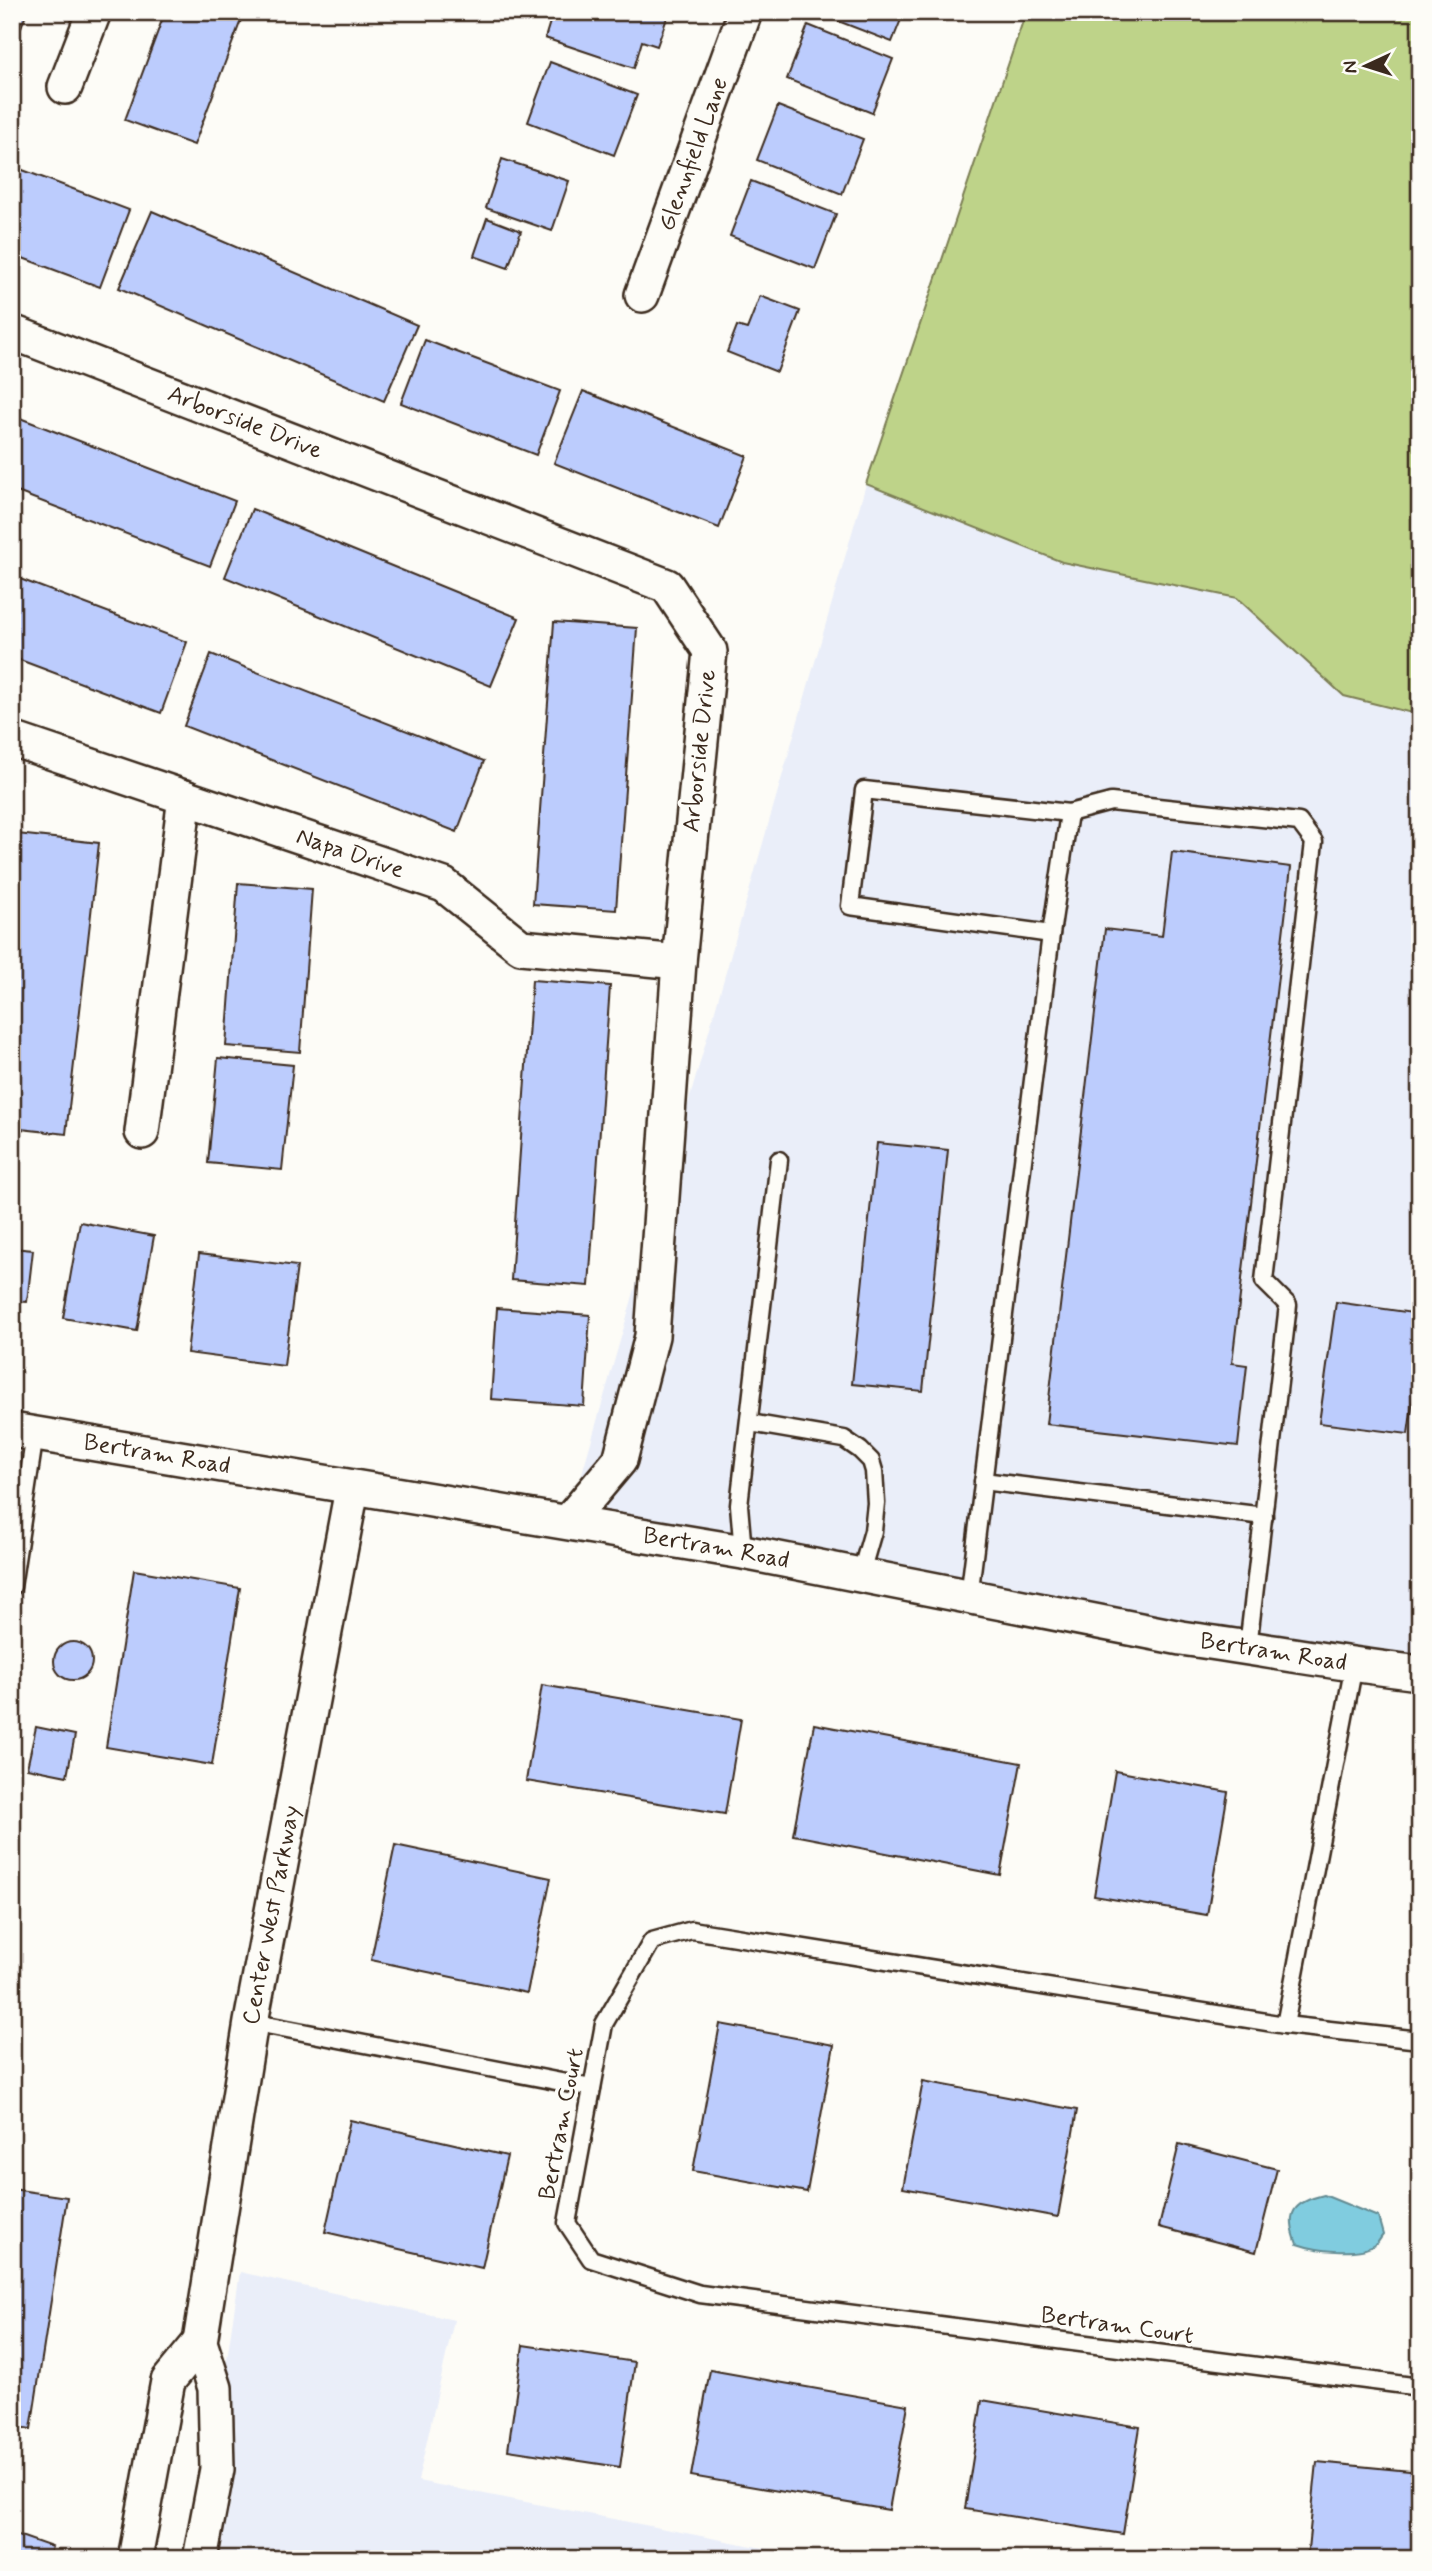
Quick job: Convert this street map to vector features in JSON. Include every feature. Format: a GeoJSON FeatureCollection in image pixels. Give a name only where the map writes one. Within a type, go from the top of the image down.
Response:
{"type":"FeatureCollection","features":[{"type":"Feature","properties":{"kind":"street"},"geometry":{"type":"LineString","coordinates":[[65,87],[94,12]]}},
{"type":"Feature","properties":{"kind":"street","name":"Glennfield Lane"},"geometry":{"type":"LineString","coordinates":[[642,295],[745,12]]}},
{"type":"Feature","properties":{"kind":"street","name":"Arborside Drive"},"geometry":{"type":"LineString","coordinates":[[12,332],[667,586],[710,651],[679,962],[652,1336],[620,1460],[568,1522]]}},
{"type":"Feature","properties":{"kind":"street","name":"Napa Drive"},"geometry":{"type":"LineString","coordinates":[[12,739],[444,885],[521,947],[679,962]]}},
{"type":"Feature","properties":{"kind":"street"},"geometry":{"type":"LineString","coordinates":[[142,1132],[185,797]]}},
{"type":"Feature","properties":{"kind":"street","name":"Bertram Road"},"geometry":{"type":"LineString","coordinates":[[23,1432],[352,1489],[743,1552],[1181,1638],[1420,1673]]}},
{"type":"Feature","properties":{"kind":"street","name":"Center West Parkway"},"geometry":{"type":"LineString","coordinates":[[200,2559],[217,2469],[215,2388],[200,2342],[251,2022],[352,1489]]}},
{"type":"Feature","properties":{"kind":"street"},"geometry":{"type":"LineString","coordinates":[[135,2559],[168,2381],[200,2342]]}},
{"type":"Feature","properties":{"kind":"lane"},"geometry":{"type":"LineString","coordinates":[[1051,934],[850,906],[864,790],[1069,813],[1111,802],[1299,822],[1314,842],[1264,1280],[1288,1305],[1248,1647]]}},
{"type":"Feature","properties":{"kind":"lane"},"geometry":{"type":"LineString","coordinates":[[969,1597],[1051,934],[1069,813]]}},
{"type":"Feature","properties":{"kind":"lane"},"geometry":{"type":"LineString","coordinates":[[743,1552],[739,1505],[779,1160]]}},
{"type":"Feature","properties":{"kind":"lane"},"geometry":{"type":"LineString","coordinates":[[750,1423],[844,1439],[871,1461],[876,1503],[873,1531],[860,1576]]}},
{"type":"Feature","properties":{"kind":"lane"},"geometry":{"type":"LineString","coordinates":[[12,1587],[23,1432]]}},
{"type":"Feature","properties":{"kind":"lane"},"geometry":{"type":"LineString","coordinates":[[983,1481],[1264,1516]]}},
{"type":"Feature","properties":{"kind":"lane"},"geometry":{"type":"LineString","coordinates":[[1285,2025],[1354,1665]]}},
{"type":"Feature","properties":{"kind":"lane","name":"Bertram Court"},"geometry":{"type":"LineString","coordinates":[[1420,2040],[1285,2025],[692,1930],[652,1941],[604,2024],[567,2223],[591,2259],[701,2294],[1420,2387]]}},
{"type":"Feature","properties":{"kind":"lane"},"geometry":{"type":"LineString","coordinates":[[251,2022],[592,2088]]}},
{"type":"Feature","properties":{"kind":"shaded area"},"geometry":{"type":"Polygon","coordinates":[[[1026,12],[1420,12],[1420,1661],[568,1522],[866,484],[1026,12]]]}},
{"type":"Feature","properties":{"kind":"shaded area"},"geometry":{"type":"Polygon","coordinates":[[[240,2272],[454,2320],[418,2481],[819,2559],[197,2559],[240,2272]]]}},
{"type":"Feature","properties":{"kind":"green space"},"geometry":{"type":"Polygon","coordinates":[[[1026,12],[1420,12],[1420,715],[1344,696],[1237,598],[1062,562],[866,484],[1026,12]]]}},
{"type":"Feature","properties":{"kind":"water"},"geometry":{"type":"Polygon","coordinates":[[[1324,2195],[1378,2217],[1383,2235],[1378,2242],[1368,2248],[1348,2251],[1325,2250],[1297,2244],[1292,2224],[1294,2210],[1305,2201],[1324,2195]]]}},
{"type":"Feature","properties":{"kind":"building"},"geometry":{"type":"Polygon","coordinates":[[[12,12],[27,12],[12,50],[12,12]]]}},
{"type":"Feature","properties":{"kind":"building"},"geometry":{"type":"Polygon","coordinates":[[[165,12],[244,12],[194,145],[125,120],[165,12]]]}},
{"type":"Feature","properties":{"kind":"building"},"geometry":{"type":"Polygon","coordinates":[[[553,12],[650,12],[667,18],[657,46],[642,41],[634,68],[545,38],[553,12]]]}},
{"type":"Feature","properties":{"kind":"building"},"geometry":{"type":"Polygon","coordinates":[[[815,12],[904,12],[892,42],[815,12]]]}},
{"type":"Feature","properties":{"kind":"building"},"geometry":{"type":"Polygon","coordinates":[[[808,25],[893,59],[872,113],[787,79],[808,25]]]}},
{"type":"Feature","properties":{"kind":"building"},"geometry":{"type":"Polygon","coordinates":[[[550,62],[637,95],[614,155],[528,122],[550,62]]]}},
{"type":"Feature","properties":{"kind":"building"},"geometry":{"type":"Polygon","coordinates":[[[778,106],[863,139],[842,194],[757,160],[778,106]]]}},
{"type":"Feature","properties":{"kind":"building"},"geometry":{"type":"Polygon","coordinates":[[[502,159],[569,181],[552,231],[486,208],[502,159]]]}},
{"type":"Feature","properties":{"kind":"building"},"geometry":{"type":"Polygon","coordinates":[[[12,166],[129,210],[100,287],[12,254],[12,166]]]}},
{"type":"Feature","properties":{"kind":"building"},"geometry":{"type":"Polygon","coordinates":[[[751,181],[836,214],[815,269],[730,236],[751,181]]]}},
{"type":"Feature","properties":{"kind":"building"},"geometry":{"type":"Polygon","coordinates":[[[152,211],[417,325],[384,401],[119,288],[152,211]]]}},
{"type":"Feature","properties":{"kind":"building"},"geometry":{"type":"Polygon","coordinates":[[[487,218],[521,231],[508,268],[474,256],[487,218]]]}},
{"type":"Feature","properties":{"kind":"building"},"geometry":{"type":"Polygon","coordinates":[[[760,296],[800,311],[777,372],[727,352],[737,326],[747,329],[760,296]]]}},
{"type":"Feature","properties":{"kind":"building"},"geometry":{"type":"Polygon","coordinates":[[[425,340],[560,391],[536,455],[401,403],[425,340]]]}},
{"type":"Feature","properties":{"kind":"building"},"geometry":{"type":"Polygon","coordinates":[[[583,391],[747,456],[719,528],[554,463],[583,391]]]}},
{"type":"Feature","properties":{"kind":"building"},"geometry":{"type":"Polygon","coordinates":[[[12,415],[235,501],[210,566],[12,490],[12,415]]]}},
{"type":"Feature","properties":{"kind":"building"},"geometry":{"type":"Polygon","coordinates":[[[252,509],[519,618],[491,686],[225,577],[252,509]]]}},
{"type":"Feature","properties":{"kind":"building"},"geometry":{"type":"Polygon","coordinates":[[[12,576],[187,642],[161,713],[12,657],[12,576]]]}},
{"type":"Feature","properties":{"kind":"building"},"geometry":{"type":"Polygon","coordinates":[[[554,622],[637,628],[616,910],[533,904],[554,622]]]}},
{"type":"Feature","properties":{"kind":"building"},"geometry":{"type":"Polygon","coordinates":[[[211,654],[484,761],[457,832],[184,726],[211,654]]]}},
{"type":"Feature","properties":{"kind":"building"},"geometry":{"type":"Polygon","coordinates":[[[17,834],[99,843],[66,1134],[12,1128],[12,878],[17,834]]]}},
{"type":"Feature","properties":{"kind":"building"},"geometry":{"type":"Polygon","coordinates":[[[1172,852],[1291,867],[1232,1363],[1247,1365],[1238,1446],[1046,1424],[1105,929],[1162,936],[1172,852]]]}},
{"type":"Feature","properties":{"kind":"building"},"geometry":{"type":"Polygon","coordinates":[[[238,883],[312,889],[300,1052],[226,1046],[238,883]]]}},
{"type":"Feature","properties":{"kind":"building"},"geometry":{"type":"Polygon","coordinates":[[[532,980],[610,986],[589,1286],[511,1280],[532,980]]]}},
{"type":"Feature","properties":{"kind":"building"},"geometry":{"type":"Polygon","coordinates":[[[218,1058],[293,1065],[282,1170],[208,1163],[218,1058]]]}},
{"type":"Feature","properties":{"kind":"building"},"geometry":{"type":"Polygon","coordinates":[[[877,1143],[948,1150],[923,1391],[852,1384],[877,1143]]]}},
{"type":"Feature","properties":{"kind":"building"},"geometry":{"type":"Polygon","coordinates":[[[80,1222],[154,1236],[137,1331],[63,1318],[80,1222]]]}},
{"type":"Feature","properties":{"kind":"building"},"geometry":{"type":"Polygon","coordinates":[[[12,1248],[33,1250],[27,1302],[12,1301],[12,1248]]]}},
{"type":"Feature","properties":{"kind":"building"},"geometry":{"type":"Polygon","coordinates":[[[199,1254],[297,1266],[284,1366],[187,1353],[199,1254]]]}},
{"type":"Feature","properties":{"kind":"building"},"geometry":{"type":"Polygon","coordinates":[[[1336,1302],[1420,1314],[1420,1350],[1408,1434],[1319,1423],[1336,1302]]]}},
{"type":"Feature","properties":{"kind":"building"},"geometry":{"type":"Polygon","coordinates":[[[497,1308],[590,1315],[584,1406],[491,1399],[497,1308]]]}},
{"type":"Feature","properties":{"kind":"building"},"geometry":{"type":"Polygon","coordinates":[[[134,1570],[240,1588],[212,1765],[106,1747],[134,1570]]]}},
{"type":"Feature","properties":{"kind":"building"},"geometry":{"type":"Polygon","coordinates":[[[73,1642],[86,1648],[92,1661],[86,1674],[73,1680],[60,1674],[54,1661],[60,1648],[73,1642]]]}},
{"type":"Feature","properties":{"kind":"building"},"geometry":{"type":"Polygon","coordinates":[[[542,1685],[741,1719],[725,1814],[526,1781],[542,1685]]]}},
{"type":"Feature","properties":{"kind":"building"},"geometry":{"type":"Polygon","coordinates":[[[814,1724],[1021,1763],[1000,1875],[793,1835],[814,1724]]]}},
{"type":"Feature","properties":{"kind":"building"},"geometry":{"type":"Polygon","coordinates":[[[36,1727],[75,1735],[67,1776],[27,1768],[36,1727]]]}},
{"type":"Feature","properties":{"kind":"building"},"geometry":{"type":"Polygon","coordinates":[[[1115,1771],[1228,1792],[1207,1915],[1094,1896],[1115,1771]]]}},
{"type":"Feature","properties":{"kind":"building"},"geometry":{"type":"Polygon","coordinates":[[[395,1845],[551,1878],[527,1993],[371,1960],[395,1845]]]}},
{"type":"Feature","properties":{"kind":"building"},"geometry":{"type":"Polygon","coordinates":[[[720,2024],[834,2045],[807,2192],[693,2171],[720,2024]]]}},
{"type":"Feature","properties":{"kind":"building"},"geometry":{"type":"Polygon","coordinates":[[[923,2081],[1077,2110],[1058,2217],[903,2188],[923,2081]]]}},
{"type":"Feature","properties":{"kind":"building"},"geometry":{"type":"Polygon","coordinates":[[[350,2120],[507,2156],[482,2268],[325,2232],[350,2120]]]}},
{"type":"Feature","properties":{"kind":"building"},"geometry":{"type":"Polygon","coordinates":[[[1179,2144],[1277,2169],[1256,2252],[1159,2227],[1179,2144]]]}},
{"type":"Feature","properties":{"kind":"building"},"geometry":{"type":"Polygon","coordinates":[[[12,2189],[67,2197],[31,2429],[12,2426],[12,2189]]]}},
{"type":"Feature","properties":{"kind":"building"},"geometry":{"type":"Polygon","coordinates":[[[523,2345],[635,2362],[620,2467],[508,2450],[523,2345]]]}},
{"type":"Feature","properties":{"kind":"building"},"geometry":{"type":"Polygon","coordinates":[[[710,2370],[908,2405],[889,2510],[691,2476],[710,2370]]]}},
{"type":"Feature","properties":{"kind":"building"},"geometry":{"type":"Polygon","coordinates":[[[982,2400],[1140,2427],[1123,2534],[965,2509],[982,2400]]]}},
{"type":"Feature","properties":{"kind":"building"},"geometry":{"type":"Polygon","coordinates":[[[1317,2462],[1420,2472],[1420,2559],[1307,2559],[1317,2462]]]}},
{"type":"Feature","properties":{"kind":"building"},"geometry":{"type":"Polygon","coordinates":[[[12,2533],[52,2547],[48,2559],[12,2559],[12,2533]]]}}]}
